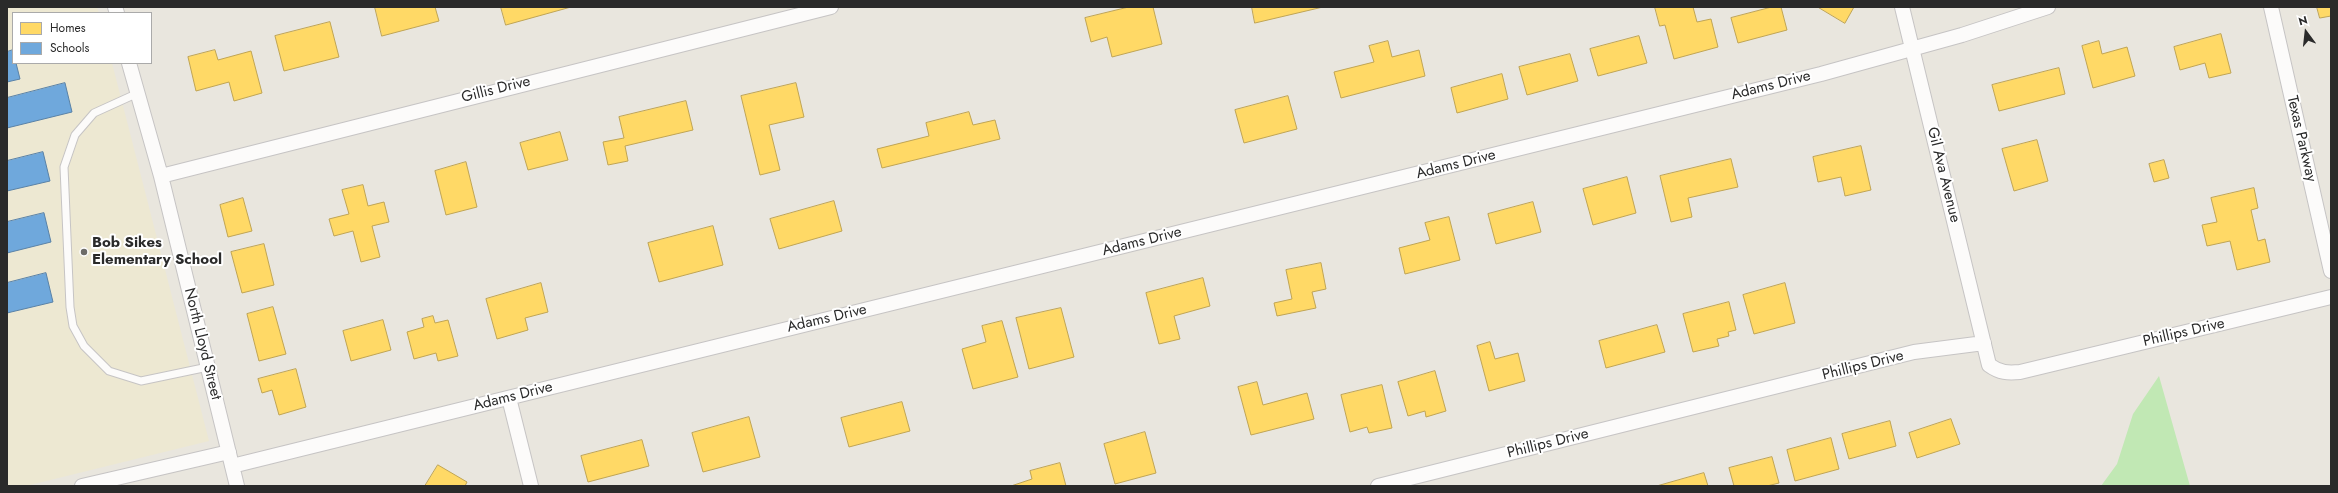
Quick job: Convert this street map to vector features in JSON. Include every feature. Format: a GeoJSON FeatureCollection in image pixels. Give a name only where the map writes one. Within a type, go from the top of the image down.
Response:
{"type":"FeatureCollection","features":[{"type":"Feature","properties":{"kind":"street","name":"Gillis Drive"},"geometry":{"type":"LineString","coordinates":[[161,176],[480,94],[831,7]]}},
{"type":"Feature","properties":{"kind":"street","name":"Gil Ava Avenue"},"geometry":{"type":"LineString","coordinates":[[1902,7],[1984,343]]}},
{"type":"Feature","properties":{"kind":"street","name":"Adams Drive"},"geometry":{"type":"LineString","coordinates":[[232,466],[1529,147],[1912,49],[2048,7]]}},
{"type":"Feature","properties":{"kind":"street","name":"Texas Parkway"},"geometry":{"type":"LineString","coordinates":[[2271,7],[2331,271]]}},
{"type":"Feature","properties":{"kind":"street","name":"North Lloyd Street"},"geometry":{"type":"LineString","coordinates":[[129,64],[161,176],[237,486]]}},
{"type":"Feature","properties":{"kind":"street","name":"Phillips Drive"},"geometry":{"type":"LineString","coordinates":[[1378,486],[1914,352],[1984,343],[1989,365],[2005,373],[2020,372],[2331,297]]}},
{"type":"Feature","properties":{"kind":"street"},"geometry":{"type":"LineString","coordinates":[[509,398],[531,486]]}},
{"type":"Feature","properties":{"kind":"street"},"geometry":{"type":"LineString","coordinates":[[82,486],[229,452]]}},
{"type":"Feature","properties":{"kind":"lane"},"geometry":{"type":"LineString","coordinates":[[138,93],[94,113],[76,135],[64,167],[70,307],[73,326],[84,346],[109,371],[141,381],[208,366]]}},
{"type":"Feature","properties":{"kind":"shaded area","name":"Bob Sikes Elementary School"},"geometry":{"type":"Polygon","coordinates":[[[7,7],[97,7],[99,12],[12,12],[12,64],[112,64],[209,441],[26,486],[7,486],[7,7]]]}},
{"type":"Feature","properties":{"kind":"green space"},"geometry":{"type":"Polygon","coordinates":[[[2159,376],[2190,486],[2101,486],[2117,464],[2133,414],[2159,376]]]}},
{"type":"Feature","properties":{"kind":"building: Homes"},"geometry":{"type":"Polygon","coordinates":[[[375,7],[435,7],[439,21],[382,36],[375,7]]]}},
{"type":"Feature","properties":{"kind":"building: Homes"},"geometry":{"type":"Polygon","coordinates":[[[501,7],[571,7],[506,25],[501,7]]]}},
{"type":"Feature","properties":{"kind":"building: Homes"},"geometry":{"type":"Polygon","coordinates":[[[1129,7],[1153,7],[1162,44],[1112,57],[1107,37],[1091,42],[1085,18],[1129,7]]]}},
{"type":"Feature","properties":{"kind":"building: Homes"},"geometry":{"type":"Polygon","coordinates":[[[1252,7],[1323,7],[1255,23],[1252,7]]]}},
{"type":"Feature","properties":{"kind":"building: Homes"},"geometry":{"type":"Polygon","coordinates":[[[1655,7],[1693,7],[1697,22],[1711,19],[1718,47],[1674,59],[1665,25],[1660,26],[1655,7]]]}},
{"type":"Feature","properties":{"kind":"building: Homes"},"geometry":{"type":"Polygon","coordinates":[[[1772,7],[1781,7],[1787,30],[1738,43],[1731,18],[1772,7]]]}},
{"type":"Feature","properties":{"kind":"building: Homes"},"geometry":{"type":"Polygon","coordinates":[[[1818,7],[1854,7],[1845,23],[1818,7]]]}},
{"type":"Feature","properties":{"kind":"building: Homes"},"geometry":{"type":"Polygon","coordinates":[[[2317,7],[2331,7],[2331,16],[2320,18],[2317,7]]]}},
{"type":"Feature","properties":{"kind":"building: Homes"},"geometry":{"type":"Polygon","coordinates":[[[330,22],[339,57],[284,71],[275,36],[330,22]]]}},
{"type":"Feature","properties":{"kind":"building: Homes"},"geometry":{"type":"Polygon","coordinates":[[[2221,34],[2231,73],[2209,78],[2205,63],[2180,70],[2174,47],[2221,34]]]}},
{"type":"Feature","properties":{"kind":"building: Homes"},"geometry":{"type":"Polygon","coordinates":[[[1639,36],[1647,63],[1598,76],[1590,49],[1639,36]]]}},
{"type":"Feature","properties":{"kind":"building: Homes"},"geometry":{"type":"Polygon","coordinates":[[[1388,41],[1392,57],[1419,50],[1425,76],[1341,98],[1334,72],[1374,62],[1369,46],[1388,41]]]}},
{"type":"Feature","properties":{"kind":"building: Homes"},"geometry":{"type":"Polygon","coordinates":[[[2099,41],[2102,54],[2127,47],[2135,76],[2093,88],[2082,46],[2099,41]]]}},
{"type":"Feature","properties":{"kind":"building: Homes"},"geometry":{"type":"Polygon","coordinates":[[[215,50],[218,60],[251,51],[262,93],[234,101],[229,82],[196,91],[188,57],[215,50]]]}},
{"type":"Feature","properties":{"kind":"building: Homes"},"geometry":{"type":"Polygon","coordinates":[[[1570,54],[1578,81],[1527,95],[1519,67],[1570,54]]]}},
{"type":"Feature","properties":{"kind":"building: Homes"},"geometry":{"type":"Polygon","coordinates":[[[2059,68],[2065,94],[1999,111],[1992,85],[2059,68]]]}},
{"type":"Feature","properties":{"kind":"building: Homes"},"geometry":{"type":"Polygon","coordinates":[[[1502,74],[1508,99],[1457,113],[1451,88],[1502,74]]]}},
{"type":"Feature","properties":{"kind":"building: Homes"},"geometry":{"type":"Polygon","coordinates":[[[796,83],[804,117],[769,125],[780,170],[760,175],[741,96],[796,83]]]}},
{"type":"Feature","properties":{"kind":"building: Homes"},"geometry":{"type":"Polygon","coordinates":[[[1288,96],[1297,129],[1244,143],[1235,110],[1288,96]]]}},
{"type":"Feature","properties":{"kind":"building: Homes"},"geometry":{"type":"Polygon","coordinates":[[[686,101],[693,130],[625,146],[628,161],[608,165],[603,142],[624,138],[619,117],[686,101]]]}},
{"type":"Feature","properties":{"kind":"building: Homes"},"geometry":{"type":"Polygon","coordinates":[[[969,112],[973,125],[995,120],[1000,139],[882,168],[877,149],[929,136],[926,123],[969,112]]]}},
{"type":"Feature","properties":{"kind":"building: Homes"},"geometry":{"type":"Polygon","coordinates":[[[560,132],[568,160],[528,170],[520,143],[560,132]]]}},
{"type":"Feature","properties":{"kind":"building: Homes"},"geometry":{"type":"Polygon","coordinates":[[[2037,140],[2048,181],[2014,191],[2002,149],[2037,140]]]}},
{"type":"Feature","properties":{"kind":"building: Homes"},"geometry":{"type":"Polygon","coordinates":[[[1861,146],[1871,190],[1845,196],[1841,177],[1818,182],[1813,157],[1861,146]]]}},
{"type":"Feature","properties":{"kind":"building: Homes"},"geometry":{"type":"Polygon","coordinates":[[[1731,159],[1738,187],[1688,198],[1692,217],[1671,222],[1660,176],[1731,159]]]}},
{"type":"Feature","properties":{"kind":"building: Homes"},"geometry":{"type":"Polygon","coordinates":[[[2164,160],[2169,178],[2154,182],[2149,164],[2164,160]]]}},
{"type":"Feature","properties":{"kind":"building: Homes"},"geometry":{"type":"Polygon","coordinates":[[[466,162],[477,207],[446,215],[435,171],[466,162]]]}},
{"type":"Feature","properties":{"kind":"building: Homes"},"geometry":{"type":"Polygon","coordinates":[[[1627,177],[1636,213],[1593,225],[1583,189],[1627,177]]]}},
{"type":"Feature","properties":{"kind":"building: Homes"},"geometry":{"type":"Polygon","coordinates":[[[363,185],[368,206],[384,202],[389,222],[372,226],[380,257],[361,262],[353,231],[334,236],[329,219],[349,214],[342,190],[363,185]]]}},
{"type":"Feature","properties":{"kind":"building: Homes"},"geometry":{"type":"Polygon","coordinates":[[[2254,188],[2258,208],[2251,210],[2258,241],[2265,239],[2270,262],[2237,270],[2230,241],[2207,246],[2202,225],[2217,222],[2211,198],[2254,188]]]}},
{"type":"Feature","properties":{"kind":"building: Homes"},"geometry":{"type":"Polygon","coordinates":[[[243,198],[252,231],[228,237],[220,205],[243,198]]]}},
{"type":"Feature","properties":{"kind":"building: Homes"},"geometry":{"type":"Polygon","coordinates":[[[834,201],[842,231],[779,249],[770,219],[834,201]]]}},
{"type":"Feature","properties":{"kind":"building: Homes"},"geometry":{"type":"Polygon","coordinates":[[[1533,202],[1541,232],[1496,244],[1488,214],[1533,202]]]}},
{"type":"Feature","properties":{"kind":"building: Homes"},"geometry":{"type":"Polygon","coordinates":[[[1449,217],[1460,260],[1405,274],[1399,248],[1430,240],[1425,223],[1449,217]]]}},
{"type":"Feature","properties":{"kind":"building: Homes"},"geometry":{"type":"Polygon","coordinates":[[[713,226],[723,265],[659,282],[648,243],[713,226]]]}},
{"type":"Feature","properties":{"kind":"building: Homes"},"geometry":{"type":"Polygon","coordinates":[[[264,244],[274,285],[242,293],[231,252],[264,244]]]}},
{"type":"Feature","properties":{"kind":"building: Homes"},"geometry":{"type":"Polygon","coordinates":[[[1321,263],[1326,289],[1312,292],[1316,308],[1277,316],[1274,303],[1292,299],[1286,270],[1321,263]]]}},
{"type":"Feature","properties":{"kind":"building: Homes"},"geometry":{"type":"Polygon","coordinates":[[[1203,278],[1210,306],[1174,316],[1180,339],[1159,344],[1146,293],[1203,278]]]}},
{"type":"Feature","properties":{"kind":"building: Homes"},"geometry":{"type":"Polygon","coordinates":[[[541,283],[548,312],[525,318],[528,330],[497,339],[486,299],[541,283]]]}},
{"type":"Feature","properties":{"kind":"building: Homes"},"geometry":{"type":"Polygon","coordinates":[[[1785,283],[1795,323],[1754,334],[1743,295],[1785,283]]]}},
{"type":"Feature","properties":{"kind":"building: Homes"},"geometry":{"type":"Polygon","coordinates":[[[1729,302],[1736,330],[1728,332],[1729,336],[1717,339],[1719,346],[1693,352],[1683,314],[1729,302]]]}},
{"type":"Feature","properties":{"kind":"building: Homes"},"geometry":{"type":"Polygon","coordinates":[[[273,307],[286,354],[259,361],[247,314],[273,307]]]}},
{"type":"Feature","properties":{"kind":"building: Homes"},"geometry":{"type":"Polygon","coordinates":[[[1061,308],[1074,357],[1029,369],[1016,318],[1061,308]]]}},
{"type":"Feature","properties":{"kind":"building: Homes"},"geometry":{"type":"Polygon","coordinates":[[[433,316],[435,323],[448,320],[458,356],[438,361],[436,353],[414,359],[407,332],[424,327],[422,319],[433,316]]]}},
{"type":"Feature","properties":{"kind":"building: Homes"},"geometry":{"type":"Polygon","coordinates":[[[383,320],[391,350],[351,361],[343,331],[383,320]]]}},
{"type":"Feature","properties":{"kind":"building: Homes"},"geometry":{"type":"Polygon","coordinates":[[[1002,321],[1018,377],[973,389],[962,349],[986,342],[982,326],[1002,321]]]}},
{"type":"Feature","properties":{"kind":"building: Homes"},"geometry":{"type":"Polygon","coordinates":[[[1657,325],[1665,352],[1606,368],[1599,341],[1657,325]]]}},
{"type":"Feature","properties":{"kind":"building: Homes"},"geometry":{"type":"Polygon","coordinates":[[[1490,342],[1495,359],[1518,353],[1525,381],[1489,391],[1477,346],[1490,342]]]}},
{"type":"Feature","properties":{"kind":"building: Homes"},"geometry":{"type":"Polygon","coordinates":[[[296,369],[306,407],[279,415],[272,390],[262,393],[258,379],[296,369]]]}},
{"type":"Feature","properties":{"kind":"building: Homes"},"geometry":{"type":"Polygon","coordinates":[[[1435,371],[1446,411],[1426,417],[1425,411],[1408,416],[1398,382],[1435,371]]]}},
{"type":"Feature","properties":{"kind":"building: Homes"},"geometry":{"type":"Polygon","coordinates":[[[1257,382],[1263,405],[1307,393],[1314,419],[1251,435],[1238,387],[1257,382]]]}},
{"type":"Feature","properties":{"kind":"building: Homes"},"geometry":{"type":"Polygon","coordinates":[[[1382,385],[1392,428],[1369,433],[1367,427],[1350,432],[1341,395],[1382,385]]]}},
{"type":"Feature","properties":{"kind":"building: Homes"},"geometry":{"type":"Polygon","coordinates":[[[902,402],[910,431],[849,447],[841,418],[902,402]]]}},
{"type":"Feature","properties":{"kind":"building: Homes"},"geometry":{"type":"Polygon","coordinates":[[[749,417],[760,457],[703,472],[692,433],[749,417]]]}},
{"type":"Feature","properties":{"kind":"building: Homes"},"geometry":{"type":"Polygon","coordinates":[[[1951,419],[1960,444],[1917,458],[1909,433],[1951,419]]]}},
{"type":"Feature","properties":{"kind":"building: Homes"},"geometry":{"type":"Polygon","coordinates":[[[1890,421],[1896,446],[1849,459],[1842,434],[1890,421]]]}},
{"type":"Feature","properties":{"kind":"building: Homes"},"geometry":{"type":"Polygon","coordinates":[[[1145,432],[1156,473],[1115,484],[1104,444],[1145,432]]]}},
{"type":"Feature","properties":{"kind":"building: Homes"},"geometry":{"type":"Polygon","coordinates":[[[1831,438],[1839,469],[1795,481],[1787,450],[1831,438]]]}},
{"type":"Feature","properties":{"kind":"building: Homes"},"geometry":{"type":"Polygon","coordinates":[[[642,440],[649,466],[588,482],[581,456],[642,440]]]}},
{"type":"Feature","properties":{"kind":"building: Homes"},"geometry":{"type":"Polygon","coordinates":[[[1772,457],[1779,483],[1767,486],[1734,486],[1729,468],[1772,457]]]}},
{"type":"Feature","properties":{"kind":"building: Homes"},"geometry":{"type":"Polygon","coordinates":[[[1060,463],[1066,486],[1011,486],[1032,479],[1030,471],[1060,463]]]}},
{"type":"Feature","properties":{"kind":"building: Homes"},"geometry":{"type":"Polygon","coordinates":[[[438,465],[467,482],[465,486],[425,486],[438,465]]]}},
{"type":"Feature","properties":{"kind":"building: Homes"},"geometry":{"type":"Polygon","coordinates":[[[1704,473],[1708,486],[1657,486],[1704,473]]]}},
{"type":"Feature","properties":{"kind":"building: Schools"},"geometry":{"type":"Polygon","coordinates":[[[12,50],[12,64],[16,64],[20,79],[7,82],[7,52],[12,50]]]}},
{"type":"Feature","properties":{"kind":"building: Schools"},"geometry":{"type":"Polygon","coordinates":[[[65,83],[72,112],[7,128],[7,98],[65,83]]]}},
{"type":"Feature","properties":{"kind":"building: Schools"},"geometry":{"type":"Polygon","coordinates":[[[43,152],[50,181],[7,191],[7,161],[43,152]]]}},
{"type":"Feature","properties":{"kind":"building: Schools"},"geometry":{"type":"Polygon","coordinates":[[[44,213],[51,242],[7,253],[7,222],[44,213]]]}},
{"type":"Feature","properties":{"kind":"building: Schools"},"geometry":{"type":"Polygon","coordinates":[[[46,273],[53,302],[7,313],[7,283],[46,273]]]}},
{"type":"Feature","properties":{"kind":"place","name":"Bob Sikes Elementary School"},"geometry":{"type":"Point","coordinates":[84,252]}}]}
